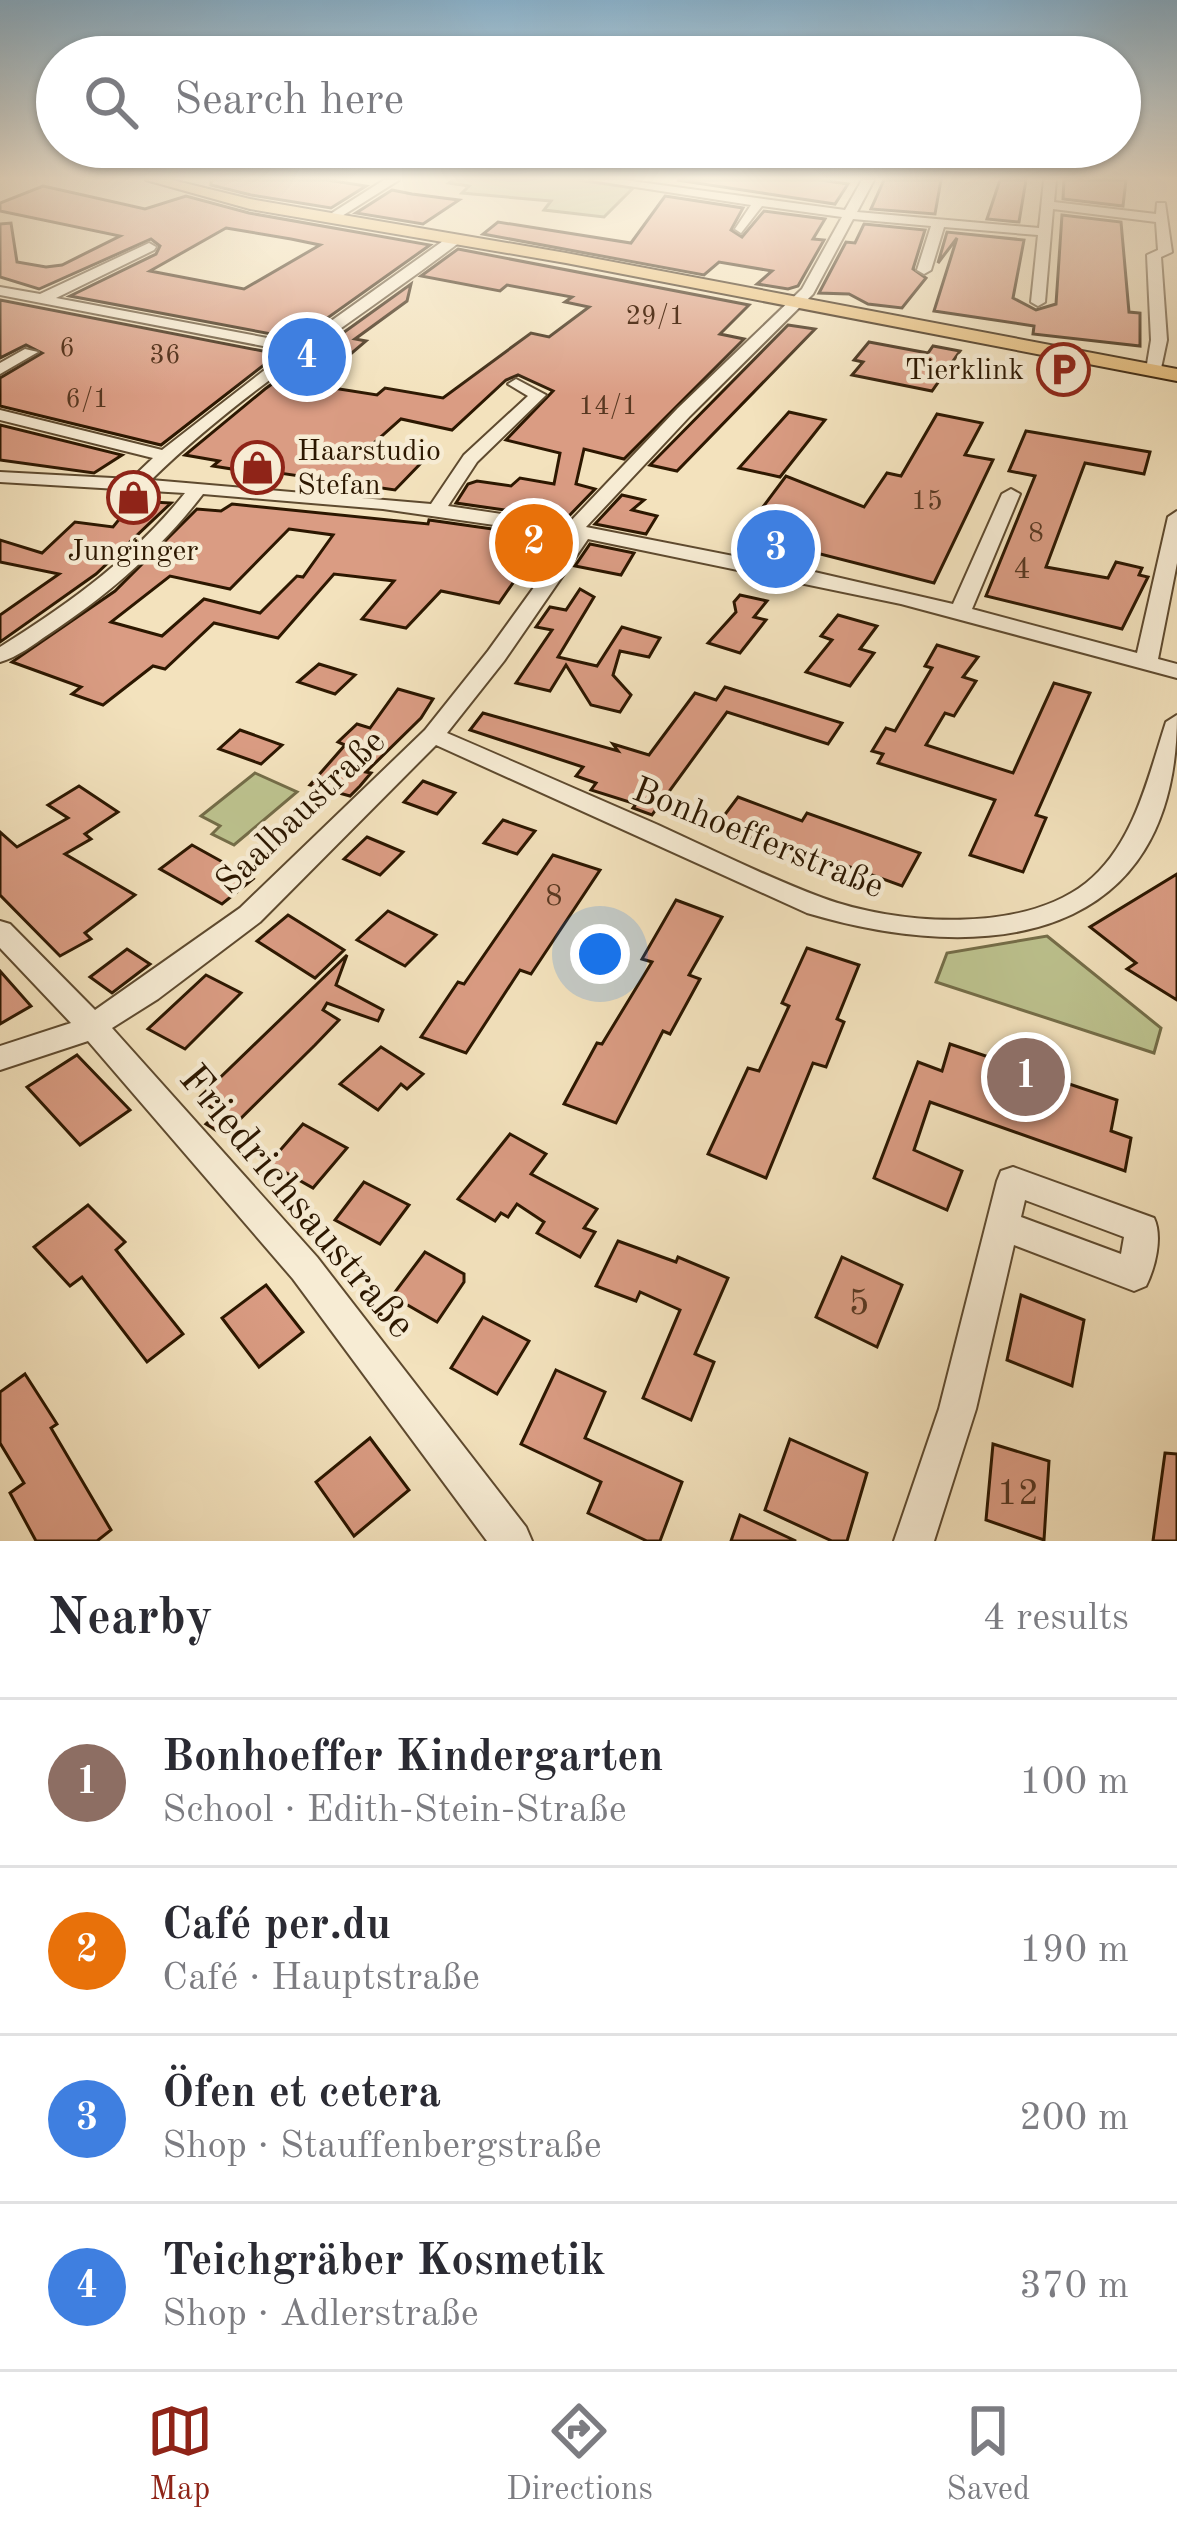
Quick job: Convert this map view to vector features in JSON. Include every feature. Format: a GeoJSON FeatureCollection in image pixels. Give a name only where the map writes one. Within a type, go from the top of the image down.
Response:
{"type":"FeatureCollection","features":[{"type":"Feature","properties":{"kind":"main road"},"geometry":{"type":"LineString","coordinates":[[526,252],[1177,375]]}},
{"type":"Feature","properties":{"kind":"street"},"geometry":{"type":"LineString","coordinates":[[42,299],[138,252]]}},
{"type":"Feature","properties":{"kind":"street"},"geometry":{"type":"LineString","coordinates":[[134,486],[163,455],[297,348],[436,252]]}},
{"type":"Feature","properties":{"kind":"street","name":"Saalbaustraße"},"geometry":{"type":"LineString","coordinates":[[0,1058],[62,1040],[92,1025],[148,991],[250,914],[433,735],[496,656],[577,532],[684,412],[799,302],[830,252]]}},
{"type":"Feature","properties":{"kind":"street"},"geometry":{"type":"LineString","coordinates":[[925,270],[930,252]]}},
{"type":"Feature","properties":{"kind":"street"},"geometry":{"type":"LineString","coordinates":[[1038,302],[1044,252]]}},
{"type":"Feature","properties":{"kind":"street"},"geometry":{"type":"LineString","coordinates":[[1154,370],[1159,340],[1154,255],[1165,252]]}},
{"type":"Feature","properties":{"kind":"street"},"geometry":{"type":"LineString","coordinates":[[0,291],[297,348]]}},
{"type":"Feature","properties":{"kind":"street"},"geometry":{"type":"LineString","coordinates":[[0,346],[30,352],[0,369]]}},
{"type":"Feature","properties":{"kind":"street"},"geometry":{"type":"LineString","coordinates":[[436,509],[470,459],[538,394],[516,384]]}},
{"type":"Feature","properties":{"kind":"street"},"geometry":{"type":"LineString","coordinates":[[0,416],[163,455]]}},
{"type":"Feature","properties":{"kind":"street"},"geometry":{"type":"LineString","coordinates":[[0,477],[436,509],[577,532],[812,574],[1177,670]]}},
{"type":"Feature","properties":{"kind":"street"},"geometry":{"type":"LineString","coordinates":[[0,656],[44,629],[150,548],[197,490]]}},
{"type":"Feature","properties":{"kind":"street"},"geometry":{"type":"LineString","coordinates":[[961,610],[1011,494]]}},
{"type":"Feature","properties":{"kind":"street"},"geometry":{"type":"LineString","coordinates":[[1146,662],[1177,517]]}},
{"type":"Feature","properties":{"kind":"street","name":"Bonhoefferstraße"},"geometry":{"type":"LineString","coordinates":[[433,735],[816,906],[919,930],[1043,918],[1081,898],[1123,860],[1154,792],[1177,722]]}},
{"type":"Feature","properties":{"kind":"street","name":"Friedrichsaustraße"},"geometry":{"type":"LineString","coordinates":[[0,931],[92,1025],[305,1268],[512,1541]]}},
{"type":"Feature","properties":{"kind":"street"},"geometry":{"type":"LineString","coordinates":[[914,1541],[935,1487],[1002,1225]]}},
{"type":"Feature","properties":{"kind":"green space"},"geometry":{"type":"Polygon","coordinates":[[[255,773],[297,792],[234,845],[212,834],[220,826],[201,816],[255,773]]]}},
{"type":"Feature","properties":{"kind":"green space"},"geometry":{"type":"Polygon","coordinates":[[[1047,936],[1161,1028],[1154,1053],[936,982],[947,953],[1047,936]]]}},
{"type":"Feature","properties":{"kind":"building"},"geometry":{"type":"Polygon","coordinates":[[[0,252],[15,252],[17,262],[62,265],[88,252],[122,252],[39,289],[0,277],[0,252]]]}},
{"type":"Feature","properties":{"kind":"building"},"geometry":{"type":"Polygon","coordinates":[[[184,252],[150,271],[244,289],[308,252],[420,252],[298,339],[70,296],[156,254],[184,252]]]}},
{"type":"Feature","properties":{"kind":"building"},"geometry":{"type":"Polygon","coordinates":[[[454,252],[473,252],[749,305],[720,334],[744,339],[624,459],[584,449],[576,484],[595,489],[566,519],[456,503],[468,484],[477,481],[511,486],[520,478],[554,484],[560,453],[506,440],[553,391],[518,375],[506,380],[452,430],[401,419],[365,451],[423,461],[395,490],[213,466],[219,461],[185,455],[265,389],[411,284],[407,301],[355,339],[366,341],[314,385],[377,395],[385,388],[443,398],[531,333],[549,337],[589,307],[565,302],[572,297],[507,285],[500,291],[421,276],[454,252]]]}},
{"type":"Feature","properties":{"kind":"building"},"geometry":{"type":"Polygon","coordinates":[[[580,252],[817,252],[798,286],[788,289],[757,284],[772,271],[719,262],[704,275],[580,252]]]}},
{"type":"Feature","properties":{"kind":"building"},"geometry":{"type":"Polygon","coordinates":[[[841,252],[918,252],[913,269],[926,278],[902,308],[868,304],[849,294],[819,293],[841,252]]]}},
{"type":"Feature","properties":{"kind":"building"},"geometry":{"type":"Polygon","coordinates":[[[953,252],[1022,252],[1013,298],[1036,310],[1056,304],[1060,252],[1124,252],[1129,312],[1140,313],[1140,346],[1033,334],[1034,326],[934,311],[953,252]]]}},
{"type":"Feature","properties":{"kind":"building"},"geometry":{"type":"Polygon","coordinates":[[[0,300],[278,354],[161,445],[0,406],[0,378],[42,353],[26,345],[0,358],[0,300]]]}},
{"type":"Feature","properties":{"kind":"building"},"geometry":{"type":"Polygon","coordinates":[[[788,325],[815,329],[677,471],[650,465],[788,325]]]}},
{"type":"Feature","properties":{"kind":"building"},"geometry":{"type":"Polygon","coordinates":[[[869,342],[928,353],[933,346],[960,351],[932,391],[852,375],[863,362],[854,360],[869,342]]]}},
{"type":"Feature","properties":{"kind":"building"},"geometry":{"type":"Polygon","coordinates":[[[789,412],[825,420],[780,477],[739,468],[789,412]]]}},
{"type":"Feature","properties":{"kind":"building"},"geometry":{"type":"Polygon","coordinates":[[[937,414],[982,423],[965,455],[993,460],[934,583],[797,548],[784,552],[764,547],[748,527],[786,476],[864,507],[887,473],[901,476],[937,414]]]}},
{"type":"Feature","properties":{"kind":"building"},"geometry":{"type":"Polygon","coordinates":[[[0,425],[122,455],[94,473],[0,460],[0,425]]]}},
{"type":"Feature","properties":{"kind":"building"},"geometry":{"type":"Polygon","coordinates":[[[1026,431],[1150,452],[1144,474],[1085,463],[1046,567],[1108,578],[1116,562],[1142,568],[1139,575],[1148,577],[1122,629],[986,596],[1035,476],[1009,471],[1026,431]]]}},
{"type":"Feature","properties":{"kind":"building"},"geometry":{"type":"Polygon","coordinates":[[[622,495],[644,500],[632,510],[657,516],[646,534],[595,524],[622,495]]]}},
{"type":"Feature","properties":{"kind":"building"},"geometry":{"type":"Polygon","coordinates":[[[134,501],[171,503],[96,574],[0,642],[0,615],[59,574],[0,562],[0,540],[42,553],[75,522],[113,527],[134,501]]]}},
{"type":"Feature","properties":{"kind":"building"},"geometry":{"type":"Polygon","coordinates":[[[232,504],[428,524],[429,520],[563,539],[546,563],[529,560],[499,603],[441,591],[406,628],[362,619],[394,581],[334,574],[278,638],[214,623],[165,669],[153,666],[103,705],[72,694],[81,687],[12,662],[115,591],[197,509],[221,511],[232,504]],[[289,529],[230,589],[170,576],[111,622],[162,636],[204,599],[260,613],[297,576],[303,577],[333,535],[289,529]]]}},
{"type":"Feature","properties":{"kind":"building"},"geometry":{"type":"Polygon","coordinates":[[[590,544],[634,553],[621,575],[575,566],[590,544]]]}},
{"type":"Feature","properties":{"kind":"building"},"geometry":{"type":"Polygon","coordinates":[[[580,589],[594,597],[558,657],[597,666],[622,627],[660,638],[649,657],[620,651],[613,675],[631,695],[620,712],[591,705],[566,665],[550,691],[516,683],[552,630],[536,627],[550,607],[566,610],[580,589]]]}},
{"type":"Feature","properties":{"kind":"building"},"geometry":{"type":"Polygon","coordinates":[[[740,595],[767,601],[754,617],[766,620],[740,653],[708,643],[736,612],[734,602],[740,595]]]}},
{"type":"Feature","properties":{"kind":"building"},"geometry":{"type":"Polygon","coordinates":[[[838,615],[877,626],[860,649],[874,653],[850,686],[806,672],[832,640],[821,636],[838,615]]]}},
{"type":"Feature","properties":{"kind":"building"},"geometry":{"type":"Polygon","coordinates":[[[937,645],[978,657],[963,677],[976,681],[954,716],[945,713],[926,745],[1013,773],[1054,683],[1090,693],[1036,815],[1046,818],[1023,872],[970,855],[995,800],[878,763],[883,754],[872,751],[886,728],[895,731],[932,668],[925,666],[937,645]]]}},
{"type":"Feature","properties":{"kind":"building"},"geometry":{"type":"Polygon","coordinates":[[[319,664],[355,675],[335,694],[298,682],[319,664]]]}},
{"type":"Feature","properties":{"kind":"building"},"geometry":{"type":"Polygon","coordinates":[[[725,687],[842,723],[828,744],[727,712],[652,815],[633,808],[636,804],[591,790],[596,783],[576,776],[583,767],[470,730],[483,713],[618,751],[613,744],[649,755],[695,693],[716,700],[725,687]]]}},
{"type":"Feature","properties":{"kind":"building"},"geometry":{"type":"Polygon","coordinates":[[[398,689],[433,699],[421,718],[366,772],[371,773],[360,786],[350,796],[310,785],[345,745],[338,742],[357,724],[370,728],[398,689]]]}},
{"type":"Feature","properties":{"kind":"building"},"geometry":{"type":"Polygon","coordinates":[[[240,730],[282,745],[261,764],[219,749],[240,730]]]}},
{"type":"Feature","properties":{"kind":"building"},"geometry":{"type":"Polygon","coordinates":[[[423,781],[455,793],[437,814],[404,802],[423,781]]]}},
{"type":"Feature","properties":{"kind":"building"},"geometry":{"type":"Polygon","coordinates":[[[79,786],[118,812],[85,834],[91,839],[65,854],[135,895],[85,933],[91,939],[60,956],[0,895],[0,832],[17,847],[68,818],[48,805],[79,786]]]}},
{"type":"Feature","properties":{"kind":"building"},"geometry":{"type":"Polygon","coordinates":[[[738,797],[802,821],[807,813],[920,853],[902,886],[798,848],[793,854],[717,825],[738,797]]]}},
{"type":"Feature","properties":{"kind":"building"},"geometry":{"type":"Polygon","coordinates":[[[503,820],[535,831],[517,854],[484,843],[503,820]]]}},
{"type":"Feature","properties":{"kind":"building"},"geometry":{"type":"Polygon","coordinates":[[[367,837],[403,852],[380,875],[344,859],[367,837]]]}},
{"type":"Feature","properties":{"kind":"building"},"geometry":{"type":"Polygon","coordinates":[[[192,845],[253,879],[222,904],[160,869],[192,845]]]}},
{"type":"Feature","properties":{"kind":"building"},"geometry":{"type":"Polygon","coordinates":[[[553,855],[600,870],[531,974],[520,970],[466,1053],[421,1037],[458,982],[464,984],[553,855]]]}},
{"type":"Feature","properties":{"kind":"building"},"geometry":{"type":"Polygon","coordinates":[[[1177,874],[1177,1000],[1127,969],[1136,963],[1090,927],[1177,874]]]}},
{"type":"Feature","properties":{"kind":"building"},"geometry":{"type":"Polygon","coordinates":[[[676,900],[722,917],[689,975],[700,979],[670,1034],[663,1031],[616,1123],[564,1104],[597,1043],[602,1044],[652,962],[642,959],[676,900]]]}},
{"type":"Feature","properties":{"kind":"building"},"geometry":{"type":"Polygon","coordinates":[[[388,911],[436,935],[405,966],[357,940],[388,911]]]}},
{"type":"Feature","properties":{"kind":"building"},"geometry":{"type":"Polygon","coordinates":[[[288,915],[344,950],[315,978],[257,941],[288,915]]]}},
{"type":"Feature","properties":{"kind":"building"},"geometry":{"type":"Polygon","coordinates":[[[807,948],[859,965],[837,1019],[844,1022],[826,1067],[813,1063],[766,1178],[708,1154],[748,1068],[759,1071],[789,1006],[782,1003],[807,948]]]}},
{"type":"Feature","properties":{"kind":"building"},"geometry":{"type":"Polygon","coordinates":[[[127,949],[150,964],[112,993],[90,977],[127,949]]]}},
{"type":"Feature","properties":{"kind":"building"},"geometry":{"type":"Polygon","coordinates":[[[347,955],[336,985],[383,1010],[378,1021],[327,1003],[323,1010],[339,1020],[315,1045],[224,1135],[206,1124],[219,1112],[198,1099],[347,955]]]}},
{"type":"Feature","properties":{"kind":"building"},"geometry":{"type":"Polygon","coordinates":[[[0,971],[31,1006],[0,1024],[0,971]]]}},
{"type":"Feature","properties":{"kind":"building"},"geometry":{"type":"Polygon","coordinates":[[[206,975],[241,993],[185,1049],[148,1029],[206,975]]]}},
{"type":"Feature","properties":{"kind":"building"},"geometry":{"type":"Polygon","coordinates":[[[950,1044],[1117,1100],[1111,1131],[1131,1138],[1125,1171],[930,1102],[914,1150],[962,1171],[947,1210],[874,1178],[918,1062],[942,1071],[950,1044]]]}},
{"type":"Feature","properties":{"kind":"building"},"geometry":{"type":"Polygon","coordinates":[[[381,1047],[423,1074],[407,1089],[401,1084],[378,1110],[340,1084],[381,1047]]]}},
{"type":"Feature","properties":{"kind":"building"},"geometry":{"type":"Polygon","coordinates":[[[77,1055],[130,1110],[80,1145],[27,1087],[77,1055]]]}},
{"type":"Feature","properties":{"kind":"building"},"geometry":{"type":"Polygon","coordinates":[[[303,1124],[347,1148],[313,1188],[269,1163],[303,1124]]]}},
{"type":"Feature","properties":{"kind":"building"},"geometry":{"type":"Polygon","coordinates":[[[510,1134],[546,1154],[531,1174],[597,1209],[584,1228],[595,1232],[580,1257],[537,1233],[544,1222],[517,1204],[508,1217],[501,1213],[495,1221],[458,1199],[510,1134]]]}},
{"type":"Feature","properties":{"kind":"building"},"geometry":{"type":"Polygon","coordinates":[[[364,1182],[409,1205],[380,1244],[335,1220],[364,1182]]]}},
{"type":"Feature","properties":{"kind":"building"},"geometry":{"type":"Polygon","coordinates":[[[88,1205],[125,1242],[116,1250],[183,1334],[147,1362],[82,1277],[70,1286],[34,1247],[88,1205]]]}},
{"type":"Feature","properties":{"kind":"building"},"geometry":{"type":"Polygon","coordinates":[[[618,1241],[676,1262],[678,1257],[728,1278],[695,1354],[714,1362],[691,1420],[643,1398],[680,1310],[640,1292],[636,1301],[596,1286],[618,1241]]]}},
{"type":"Feature","properties":{"kind":"building"},"geometry":{"type":"Polygon","coordinates":[[[425,1252],[464,1274],[464,1282],[437,1322],[392,1296],[425,1252]]]}},
{"type":"Feature","properties":{"kind":"building"},"geometry":{"type":"Polygon","coordinates":[[[842,1257],[902,1285],[877,1347],[816,1317],[842,1257]]]}},
{"type":"Feature","properties":{"kind":"building"},"geometry":{"type":"Polygon","coordinates":[[[266,1285],[303,1332],[259,1367],[222,1318],[266,1285]]]}},
{"type":"Feature","properties":{"kind":"building"},"geometry":{"type":"Polygon","coordinates":[[[1021,1295],[1084,1320],[1072,1386],[1007,1360],[1021,1295]]]}},
{"type":"Feature","properties":{"kind":"building"},"geometry":{"type":"Polygon","coordinates":[[[483,1317],[529,1341],[497,1394],[451,1368],[483,1317]]]}},
{"type":"Feature","properties":{"kind":"building"},"geometry":{"type":"Polygon","coordinates":[[[556,1370],[605,1392],[585,1438],[682,1482],[660,1541],[647,1541],[588,1513],[601,1482],[521,1444],[556,1370]]]}},
{"type":"Feature","properties":{"kind":"building"},"geometry":{"type":"Polygon","coordinates":[[[25,1374],[57,1424],[51,1428],[111,1530],[97,1541],[36,1541],[10,1493],[24,1483],[0,1443],[0,1392],[25,1374]]]}},
{"type":"Feature","properties":{"kind":"building"},"geometry":{"type":"Polygon","coordinates":[[[370,1438],[409,1490],[354,1536],[316,1482],[370,1438]]]}},
{"type":"Feature","properties":{"kind":"building"},"geometry":{"type":"Polygon","coordinates":[[[790,1439],[867,1473],[847,1541],[832,1541],[765,1510],[790,1439]]]}},
{"type":"Feature","properties":{"kind":"building"},"geometry":{"type":"Polygon","coordinates":[[[993,1444],[1049,1461],[1044,1540],[986,1520],[993,1444]]]}},
{"type":"Feature","properties":{"kind":"building"},"geometry":{"type":"Polygon","coordinates":[[[1165,1453],[1177,1454],[1177,1541],[1153,1541],[1165,1453]]]}},
{"type":"Feature","properties":{"kind":"building"},"geometry":{"type":"Polygon","coordinates":[[[740,1515],[796,1541],[731,1541],[740,1515]]]}},
{"type":"Feature","properties":{"kind":"place","name":"Teichgräber Kosmetik"},"geometry":{"type":"Point","coordinates":[307,357]}},
{"type":"Feature","properties":{"kind":"place","name":"Tierklink"},"geometry":{"type":"Point","coordinates":[1063,369]}},
{"type":"Feature","properties":{"kind":"place","name":"Haarstudio Stefan"},"geometry":{"type":"Point","coordinates":[258,467]}},
{"type":"Feature","properties":{"kind":"place","name":"Junginger"},"geometry":{"type":"Point","coordinates":[133,498]}},
{"type":"Feature","properties":{"kind":"place","name":"Café per.du"},"geometry":{"type":"Point","coordinates":[534,543]}},
{"type":"Feature","properties":{"kind":"place","name":"Öfen et cetera"},"geometry":{"type":"Point","coordinates":[776,549]}},
{"type":"Feature","properties":{"kind":"place","name":"Bonhoeffer Kindergarten"},"geometry":{"type":"Point","coordinates":[1026,1077]}}]}
